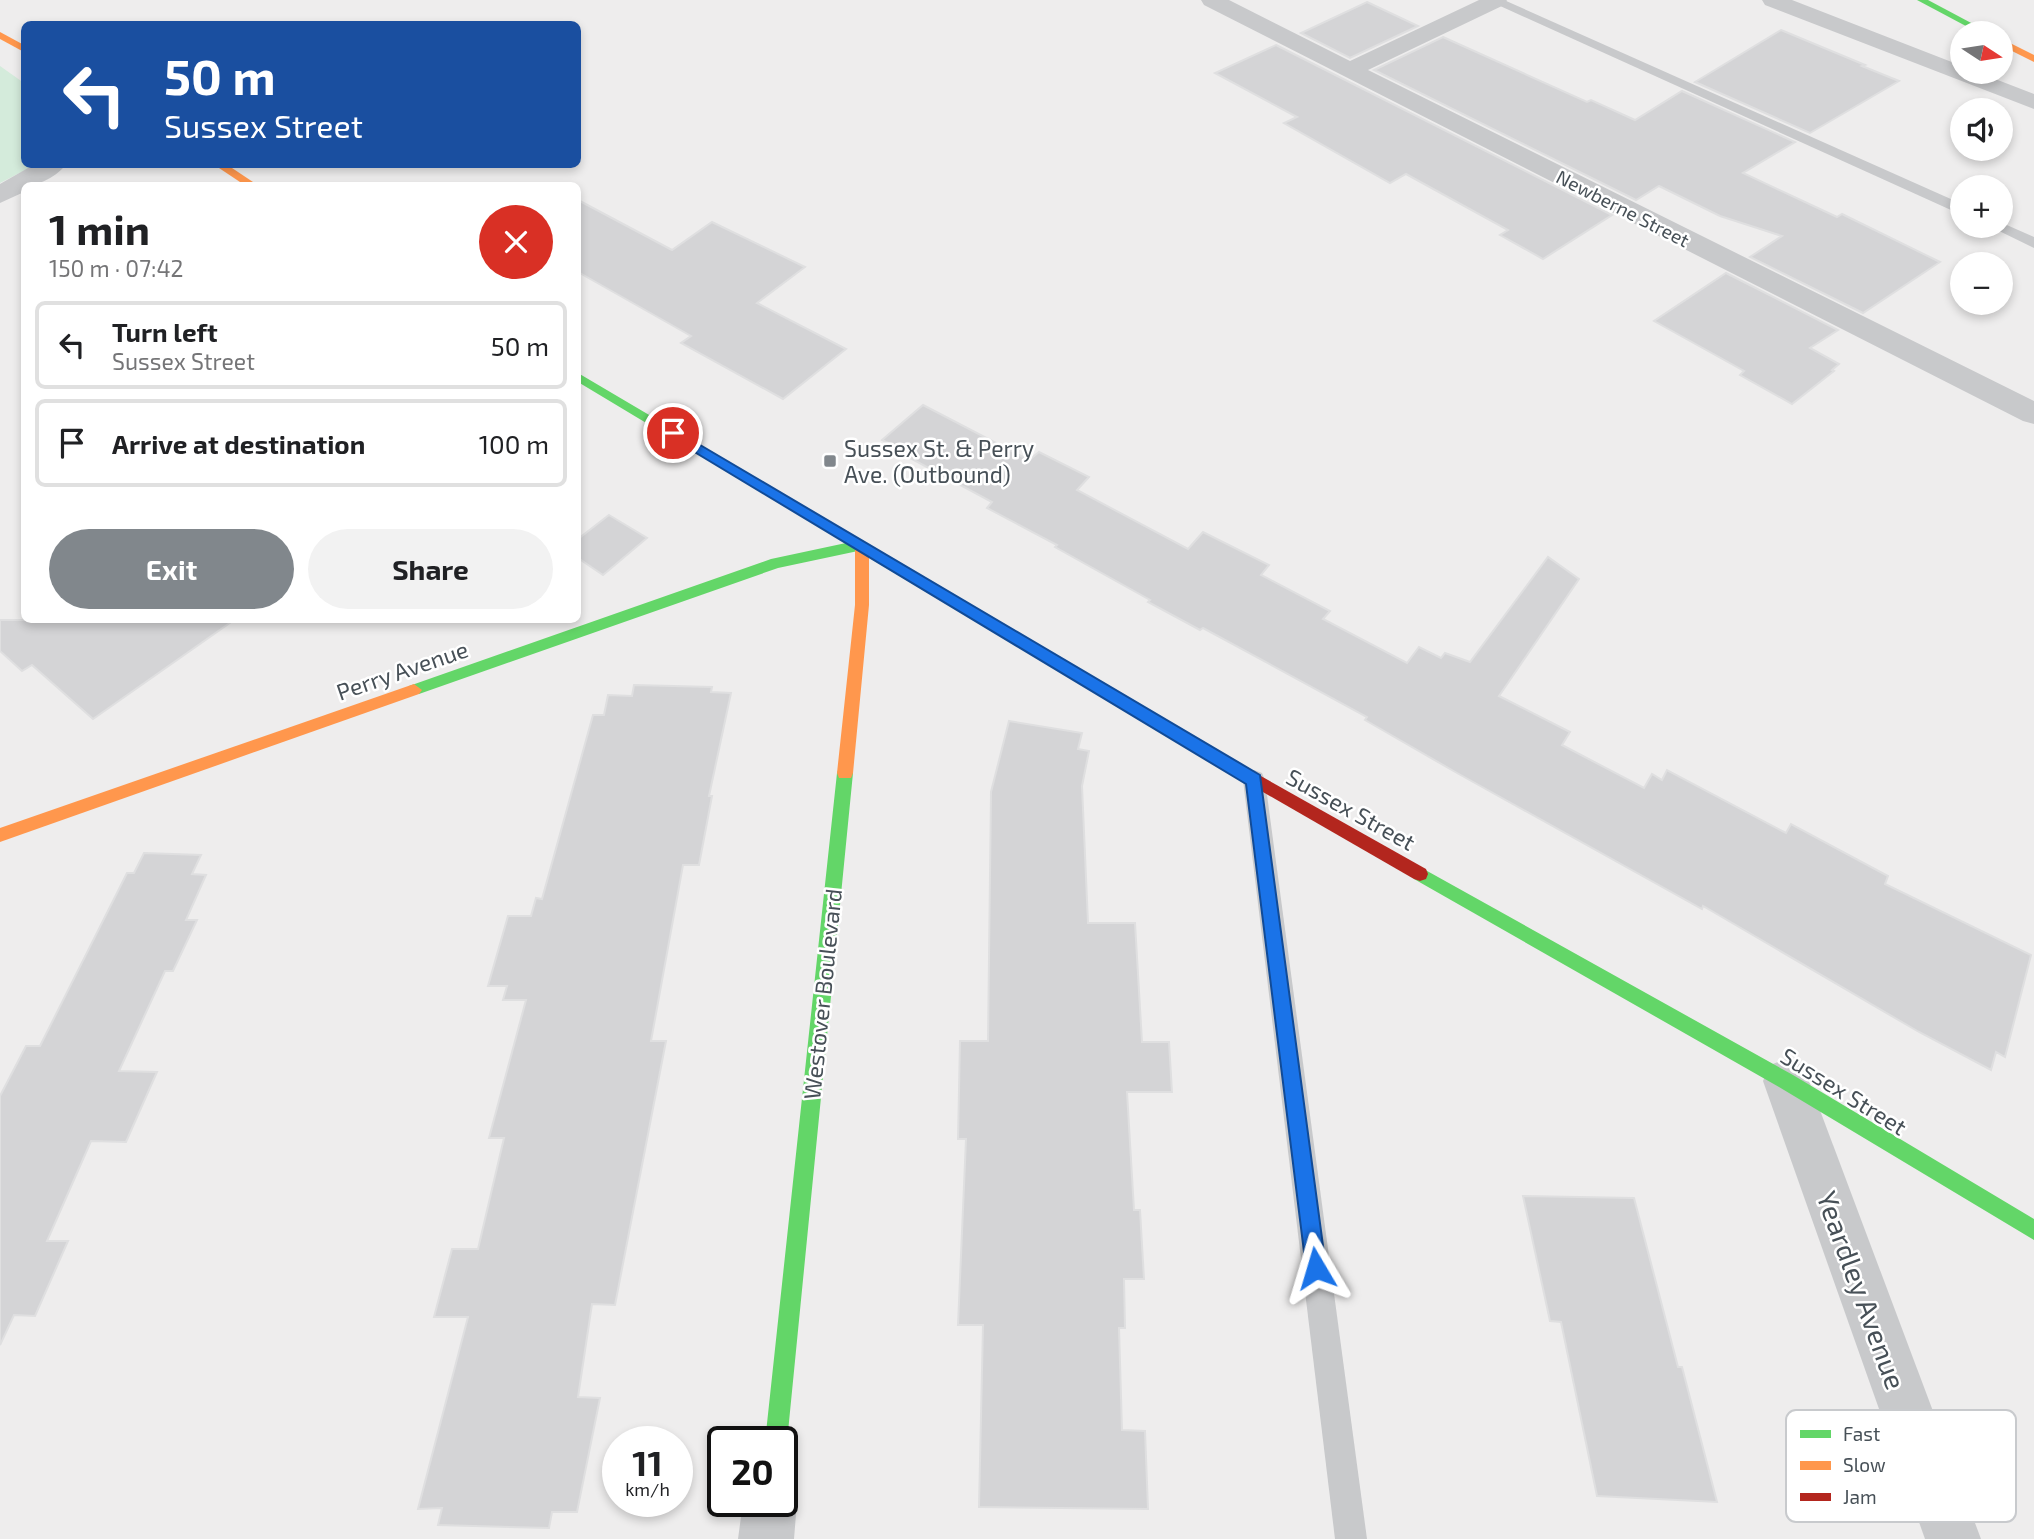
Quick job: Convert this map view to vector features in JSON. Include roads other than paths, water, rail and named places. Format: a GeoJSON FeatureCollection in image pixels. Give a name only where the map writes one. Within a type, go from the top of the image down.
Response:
{"type":"FeatureCollection","features":[{"type":"Feature","properties":{"kind":"street","name":"Newberne Street"},"geometry":{"type":"LineString","coordinates":[[1212,0],[2034,414]]}},
{"type":"Feature","properties":{"kind":"street"},"geometry":{"type":"LineString","coordinates":[[1349,70],[1494,0]]}},
{"type":"Feature","properties":{"kind":"street"},"geometry":{"type":"LineString","coordinates":[[1773,0],[2034,102]]}},
{"type":"Feature","properties":{"kind":"street"},"geometry":{"type":"LineString","coordinates":[[1921,0],[1962,21]]}},
{"type":"Feature","properties":{"kind":"street"},"geometry":{"type":"LineString","coordinates":[[0,35],[21,47]]}},
{"type":"Feature","properties":{"kind":"street"},"geometry":{"type":"LineString","coordinates":[[2013,48],[2034,60]]}},
{"type":"Feature","properties":{"kind":"street"},"geometry":{"type":"LineString","coordinates":[[23,182],[47,168]]}},
{"type":"Feature","properties":{"kind":"street"},"geometry":{"type":"LineString","coordinates":[[225,168],[247,182]]}},
{"type":"Feature","properties":{"kind":"street"},"geometry":{"type":"LineString","coordinates":[[0,195],[21,183]]}},
{"type":"Feature","properties":{"kind":"street","name":"Sussex Street"},"geometry":{"type":"LineString","coordinates":[[581,379],[1254,780],[1786,1080],[1894,1148],[2034,1230]]}},
{"type":"Feature","properties":{"kind":"street","name":"Perry Avenue"},"geometry":{"type":"LineString","coordinates":[[0,835],[776,563],[862,545]]}},
{"type":"Feature","properties":{"kind":"street","name":"Westover Boulevard"},"geometry":{"type":"LineString","coordinates":[[778,1426],[862,605],[862,545]]}},
{"type":"Feature","properties":{"kind":"street","name":"Yeardley Avenue"},"geometry":{"type":"LineString","coordinates":[[1786,1080],[1906,1410]]}},
{"type":"Feature","properties":{"kind":"street"},"geometry":{"type":"LineString","coordinates":[[766,1539],[768,1517]]}},
{"type":"Feature","properties":{"kind":"street","name":"Yeardley Avenue"},"geometry":{"type":"LineString","coordinates":[[1947,1522],[1953,1539]]}},
{"type":"Feature","properties":{"kind":"lane"},"geometry":{"type":"LineString","coordinates":[[1494,0],[1950,205]]}},
{"type":"Feature","properties":{"kind":"lane"},"geometry":{"type":"LineString","coordinates":[[2013,233],[2034,243]]}},
{"type":"Feature","properties":{"kind":"lane"},"geometry":{"type":"LineString","coordinates":[[1254,780],[1351,1539]]}},
{"type":"Feature","properties":{"kind":"place","name":"Sussex St. & Perry Ave. (Outbound)"},"geometry":{"type":"Point","coordinates":[830,461]}}]}
